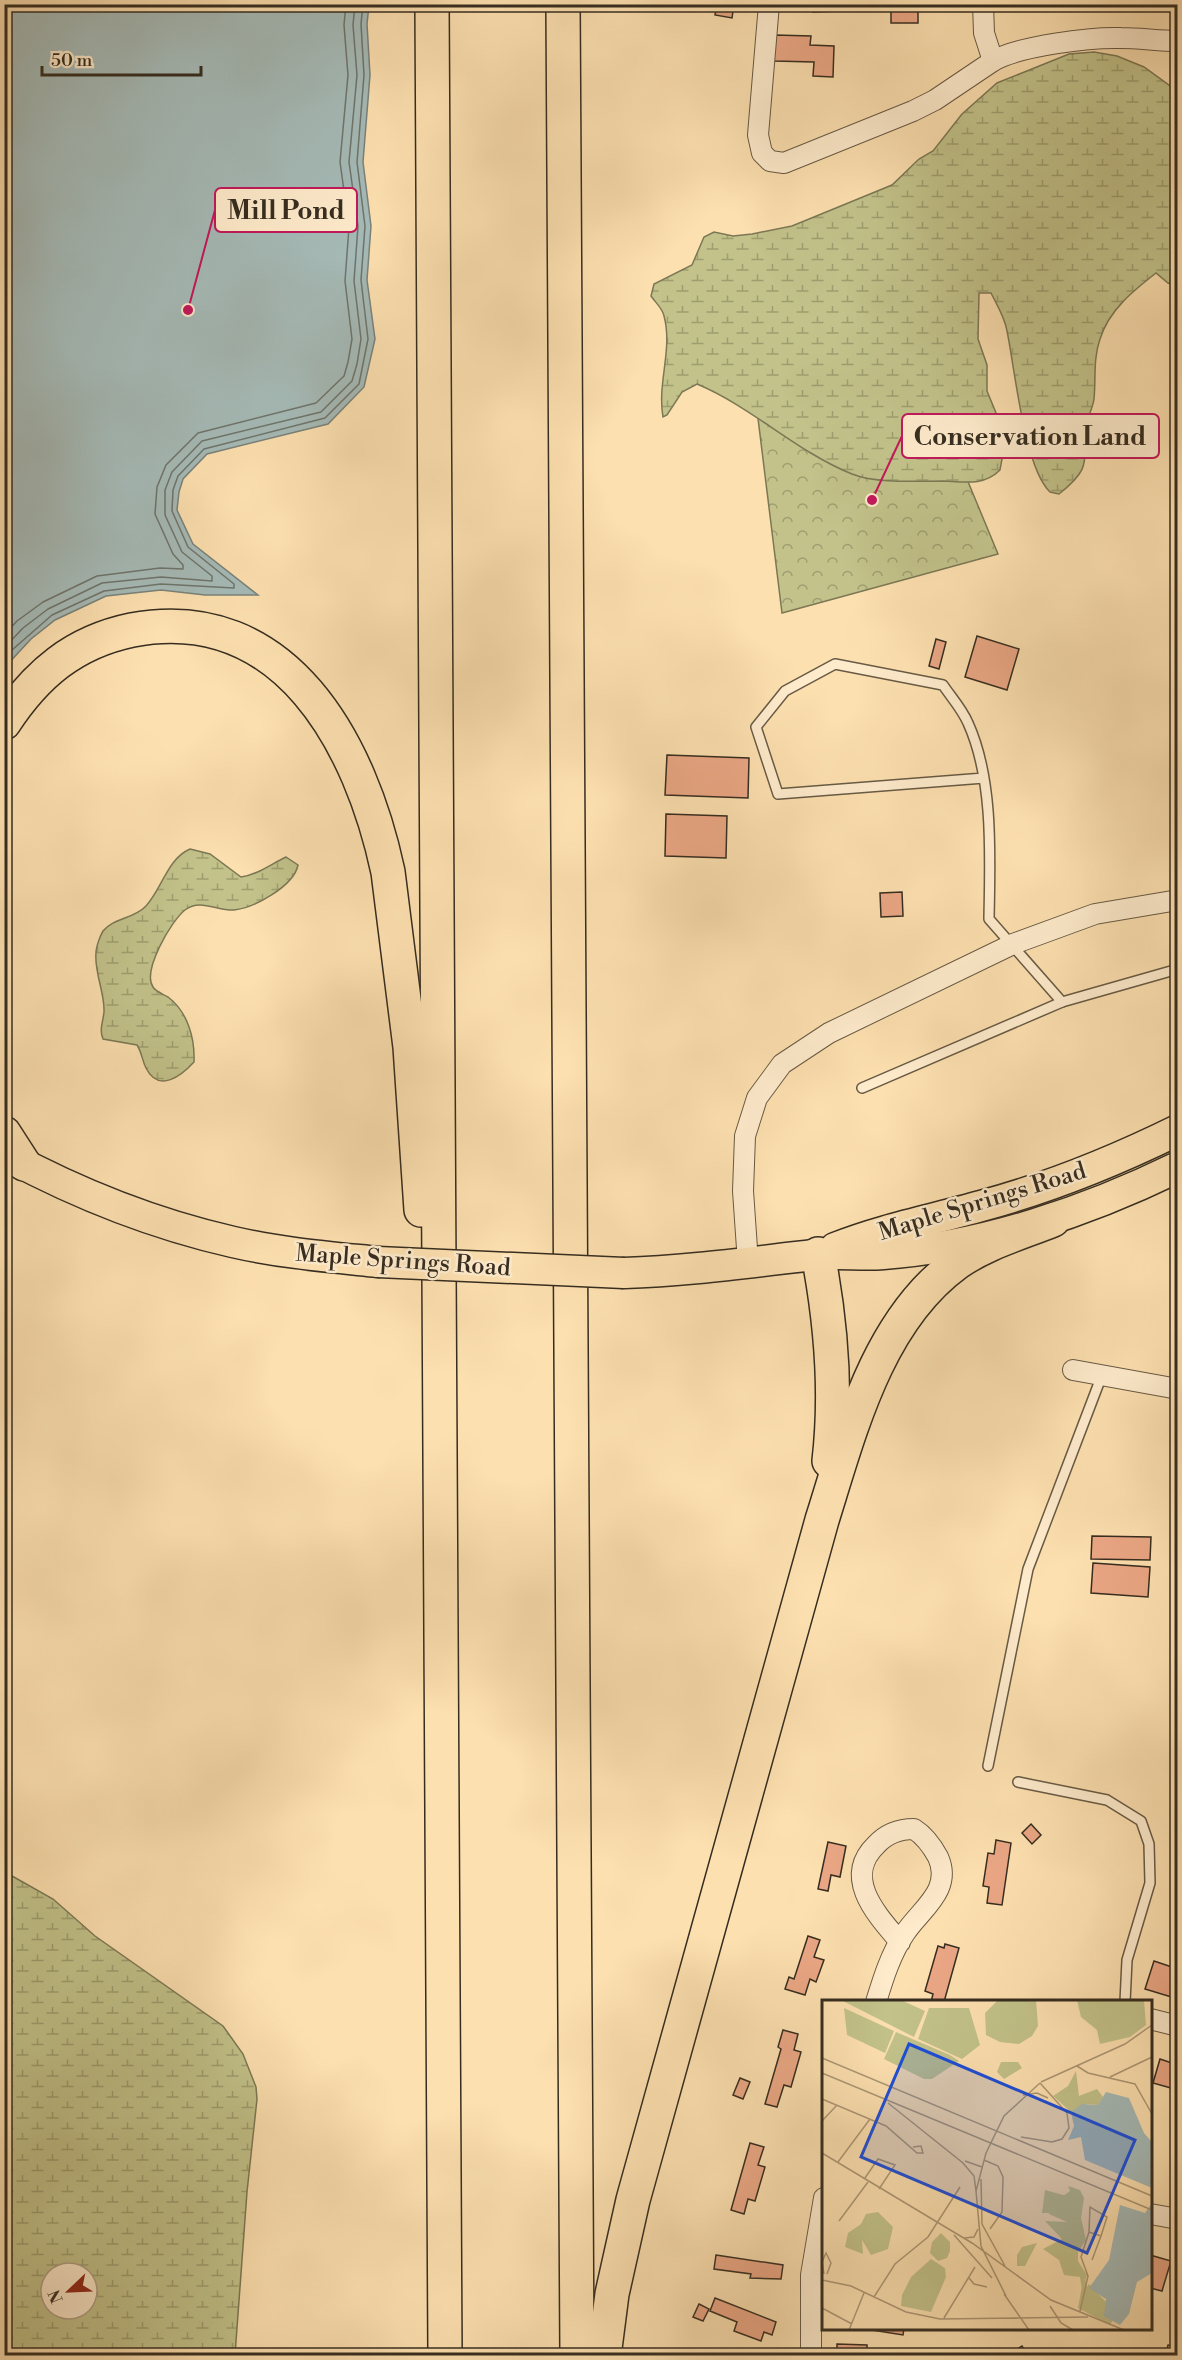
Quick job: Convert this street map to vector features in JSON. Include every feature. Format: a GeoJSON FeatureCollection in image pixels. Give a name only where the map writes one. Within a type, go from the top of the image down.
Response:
{"type":"FeatureCollection","features":[{"type":"Feature","properties":{"kind":"highway"},"geometry":{"type":"LineString","coordinates":[[432,4],[445,2355]]}},
{"type":"Feature","properties":{"kind":"highway"},"geometry":{"type":"LineString","coordinates":[[563,4],[577,2355]]}},
{"type":"Feature","properties":{"kind":"highway"},"geometry":{"type":"LineString","coordinates":[[4,723],[33,683],[69,653],[116,634],[166,627],[216,633],[263,652],[300,683],[334,726],[360,777],[382,843],[388,872],[410,1047],[415,1156],[441,1399]]}},
{"type":"Feature","properties":{"kind":"highway"},"geometry":{"type":"LineString","coordinates":[[4,1133],[14,1159]]}},
{"type":"Feature","properties":{"kind":"highway"},"geometry":{"type":"LineString","coordinates":[[604,2355],[612,2294],[630,2210],[822,1520],[848,1437],[893,1337],[923,1294],[950,1269],[974,1252],[1053,1220]]}},
{"type":"Feature","properties":{"kind":"highway"},"geometry":{"type":"LineString","coordinates":[[818,1254],[825,1295],[832,1397],[832,1435],[822,1520]]}},
{"type":"Feature","properties":{"kind":"main road","name":"Maple Springs Road"},"geometry":{"type":"LineString","coordinates":[[818,1254],[876,1232],[981,1206],[1038,1188],[1106,1162],[1178,1130]]}},
{"type":"Feature","properties":{"kind":"main road","name":"Maple Springs Road"},"geometry":{"type":"LineString","coordinates":[[14,1159],[128,1210],[188,1230],[282,1251],[378,1262],[624,1273],[673,1272],[818,1254],[883,1254],[958,1242],[1053,1220],[1178,1167]]}},
{"type":"Feature","properties":{"kind":"street"},"geometry":{"type":"LineString","coordinates":[[769,4],[758,135],[762,153],[776,163],[784,163],[913,111],[935,100],[993,61],[1022,50],[1118,37],[1178,41]]}},
{"type":"Feature","properties":{"kind":"street"},"geometry":{"type":"LineString","coordinates":[[982,4],[984,33],[993,61]]}},
{"type":"Feature","properties":{"kind":"street"},"geometry":{"type":"LineString","coordinates":[[748,1263],[743,1191],[745,1136],[753,1107],[774,1071],[799,1050],[829,1032],[1013,944],[1095,914],[1178,900]]}},
{"type":"Feature","properties":{"kind":"street"},"geometry":{"type":"LineString","coordinates":[[1073,1370],[1178,1389]]}},
{"type":"Feature","properties":{"kind":"street"},"geometry":{"type":"LineString","coordinates":[[876,2000],[900,1942],[932,1902],[943,1874],[937,1855],[926,1839],[914,1829],[894,1832],[881,1840],[866,1856],[862,1869],[862,1883],[872,1908],[900,1942]]}},
{"type":"Feature","properties":{"kind":"street"},"geometry":{"type":"LineString","coordinates":[[1152,2020],[1178,2026]]}},
{"type":"Feature","properties":{"kind":"street"},"geometry":{"type":"LineString","coordinates":[[811,2355],[813,2256],[822,2209]]}},
{"type":"Feature","properties":{"kind":"street"},"geometry":{"type":"LineString","coordinates":[[1152,2214],[1178,2219]]}},
{"type":"Feature","properties":{"kind":"lane"},"geometry":{"type":"LineString","coordinates":[[984,778],[778,794],[756,726],[785,691],[835,664],[943,684],[969,725],[984,778],[990,843],[989,919],[1062,1002]]}},
{"type":"Feature","properties":{"kind":"lane"},"geometry":{"type":"LineString","coordinates":[[862,1088],[1062,1002],[1178,969]]}},
{"type":"Feature","properties":{"kind":"lane"},"geometry":{"type":"LineString","coordinates":[[988,1766],[1028,1569],[1102,1375]]}},
{"type":"Feature","properties":{"kind":"lane"},"geometry":{"type":"LineString","coordinates":[[1018,1782],[1107,1800],[1141,1821],[1149,1844],[1150,1883],[1127,1959],[1125,2000]]}},
{"type":"Feature","properties":{"kind":"green space"},"geometry":{"type":"Polygon","coordinates":[[[1094,52],[1117,56],[1144,67],[1177,91],[1178,286],[1168,283],[1156,273],[1131,294],[1109,319],[1096,354],[1094,399],[1085,434],[1085,461],[1083,468],[1071,484],[1059,494],[1050,492],[1033,462],[1022,416],[1006,326],[991,293],[979,293],[978,339],[987,365],[987,391],[1006,437],[1000,470],[987,479],[967,482],[897,481],[852,474],[812,454],[737,405],[697,384],[682,392],[667,415],[663,417],[662,392],[667,341],[666,328],[662,311],[651,296],[654,284],[692,265],[704,237],[714,232],[733,236],[792,226],[892,185],[919,159],[933,151],[962,114],[997,83],[1069,54],[1094,52]]]}},
{"type":"Feature","properties":{"kind":"green space"},"geometry":{"type":"Polygon","coordinates":[[[746,321],[947,431],[998,554],[782,613],[746,321]]]}},
{"type":"Feature","properties":{"kind":"green space"},"geometry":{"type":"Polygon","coordinates":[[[190,849],[210,854],[241,877],[258,872],[286,857],[298,865],[289,881],[272,895],[252,905],[234,910],[203,905],[191,907],[179,916],[166,935],[151,970],[151,980],[154,989],[168,997],[181,1010],[189,1026],[194,1062],[177,1076],[164,1081],[151,1076],[137,1045],[103,1039],[101,1029],[104,1005],[96,951],[103,931],[112,923],[136,914],[146,906],[170,867],[190,849]]]}},
{"type":"Feature","properties":{"kind":"green space"},"geometry":{"type":"Polygon","coordinates":[[[5,1872],[53,1899],[95,1936],[223,2026],[243,2054],[256,2087],[257,2099],[247,2192],[235,2355],[5,2355],[5,1872]]]}},
{"type":"Feature","properties":{"kind":"water"},"geometry":{"type":"Polygon","coordinates":[[[5,4],[369,5],[367,24],[370,75],[363,162],[371,226],[367,280],[375,339],[364,387],[328,424],[207,454],[183,479],[177,510],[193,544],[258,595],[205,595],[161,590],[106,596],[55,620],[31,639],[5,667],[5,4]]]}},
{"type":"Feature","properties":{"kind":"building"},"geometry":{"type":"Polygon","coordinates":[[[717,4],[734,4],[732,18],[715,15],[717,4]]]}},
{"type":"Feature","properties":{"kind":"building"},"geometry":{"type":"Polygon","coordinates":[[[812,4],[837,4],[837,11],[813,12],[812,4]]]}},
{"type":"Feature","properties":{"kind":"building"},"geometry":{"type":"Polygon","coordinates":[[[891,4],[918,4],[918,23],[891,23],[891,4]]]}},
{"type":"Feature","properties":{"kind":"building"},"geometry":{"type":"Polygon","coordinates":[[[775,35],[811,36],[810,45],[834,46],[833,77],[813,76],[814,62],[774,61],[775,35]]]}},
{"type":"Feature","properties":{"kind":"building"},"geometry":{"type":"Polygon","coordinates":[[[977,636],[1019,649],[1007,690],[965,677],[977,636]]]}},
{"type":"Feature","properties":{"kind":"building"},"geometry":{"type":"Polygon","coordinates":[[[936,639],[946,642],[939,669],[929,666],[936,639]]]}},
{"type":"Feature","properties":{"kind":"building"},"geometry":{"type":"Polygon","coordinates":[[[667,755],[749,758],[748,798],[665,795],[667,755]]]}},
{"type":"Feature","properties":{"kind":"building"},"geometry":{"type":"Polygon","coordinates":[[[666,814],[727,816],[726,858],[665,856],[666,814]]]}},
{"type":"Feature","properties":{"kind":"building"},"geometry":{"type":"Polygon","coordinates":[[[902,892],[903,916],[881,917],[880,893],[902,892]]]}},
{"type":"Feature","properties":{"kind":"building"},"geometry":{"type":"Polygon","coordinates":[[[1092,1536],[1151,1537],[1150,1560],[1091,1559],[1092,1536]]]}},
{"type":"Feature","properties":{"kind":"building"},"geometry":{"type":"Polygon","coordinates":[[[1093,1563],[1150,1567],[1148,1597],[1091,1593],[1093,1563]]]}},
{"type":"Feature","properties":{"kind":"building"},"geometry":{"type":"Polygon","coordinates":[[[1031,1824],[1041,1835],[1032,1844],[1022,1833],[1031,1824]]]}},
{"type":"Feature","properties":{"kind":"building"},"geometry":{"type":"Polygon","coordinates":[[[996,1840],[1011,1843],[1002,1905],[987,1903],[989,1887],[983,1886],[988,1853],[994,1854],[996,1840]]]}},
{"type":"Feature","properties":{"kind":"building"},"geometry":{"type":"Polygon","coordinates":[[[828,1842],[846,1846],[840,1877],[831,1875],[828,1891],[818,1889],[828,1842]]]}},
{"type":"Feature","properties":{"kind":"building"},"geometry":{"type":"Polygon","coordinates":[[[808,1936],[820,1940],[814,1957],[824,1960],[816,1982],[810,1979],[805,1995],[785,1989],[789,1977],[794,1979],[808,1936]]]}},
{"type":"Feature","properties":{"kind":"building"},"geometry":{"type":"Polygon","coordinates":[[[945,1944],[959,1948],[945,2000],[932,2000],[933,1994],[925,1991],[938,1946],[944,1948],[945,1944]]]}},
{"type":"Feature","properties":{"kind":"building"},"geometry":{"type":"Polygon","coordinates":[[[1154,1961],[1178,1969],[1178,1999],[1145,1989],[1154,1961]]]}},
{"type":"Feature","properties":{"kind":"building"},"geometry":{"type":"Polygon","coordinates":[[[783,2030],[798,2034],[794,2050],[801,2052],[791,2087],[784,2085],[777,2107],[765,2104],[781,2049],[778,2047],[783,2030]]]}},
{"type":"Feature","properties":{"kind":"building"},"geometry":{"type":"Polygon","coordinates":[[[1160,2059],[1178,2065],[1178,2090],[1153,2083],[1160,2059]]]}},
{"type":"Feature","properties":{"kind":"building"},"geometry":{"type":"Polygon","coordinates":[[[740,2078],[750,2082],[743,2099],[733,2095],[740,2078]]]}},
{"type":"Feature","properties":{"kind":"building"},"geometry":{"type":"Polygon","coordinates":[[[750,2143],[764,2147],[758,2165],[765,2167],[755,2201],[748,2199],[744,2214],[731,2210],[750,2143]]]}},
{"type":"Feature","properties":{"kind":"building"},"geometry":{"type":"Polygon","coordinates":[[[716,2255],[783,2265],[781,2279],[750,2278],[751,2274],[714,2269],[716,2255]]]}},
{"type":"Feature","properties":{"kind":"building"},"geometry":{"type":"Polygon","coordinates":[[[1152,2256],[1171,2261],[1162,2291],[1152,2288],[1152,2256]]]}},
{"type":"Feature","properties":{"kind":"building"},"geometry":{"type":"Polygon","coordinates":[[[715,2298],[776,2322],[772,2335],[764,2332],[761,2341],[734,2331],[737,2322],[710,2311],[715,2298]]]}},
{"type":"Feature","properties":{"kind":"building"},"geometry":{"type":"Polygon","coordinates":[[[699,2304],[709,2309],[703,2321],[693,2317],[699,2304]]]}},
{"type":"Feature","properties":{"kind":"building"},"geometry":{"type":"Polygon","coordinates":[[[872,2330],[904,2330],[903,2335],[872,2330]]]}},
{"type":"Feature","properties":{"kind":"building"},"geometry":{"type":"Polygon","coordinates":[[[837,2344],[867,2345],[867,2356],[837,2356],[837,2344]]]}},
{"type":"Feature","properties":{"kind":"building"},"geometry":{"type":"Polygon","coordinates":[[[1168,2345],[1178,2347],[1178,2356],[1165,2356],[1168,2345]]]}},
{"type":"Feature","properties":{"kind":"building"},"geometry":{"type":"Polygon","coordinates":[[[1022,2346],[1028,2356],[1006,2356],[1022,2346]]]}},
{"type":"Feature","properties":{"kind":"place","name":"Mill Pond"},"geometry":{"type":"Point","coordinates":[188,310]}},
{"type":"Feature","properties":{"kind":"place","name":"Conservation Land"},"geometry":{"type":"Point","coordinates":[872,500]}}]}
